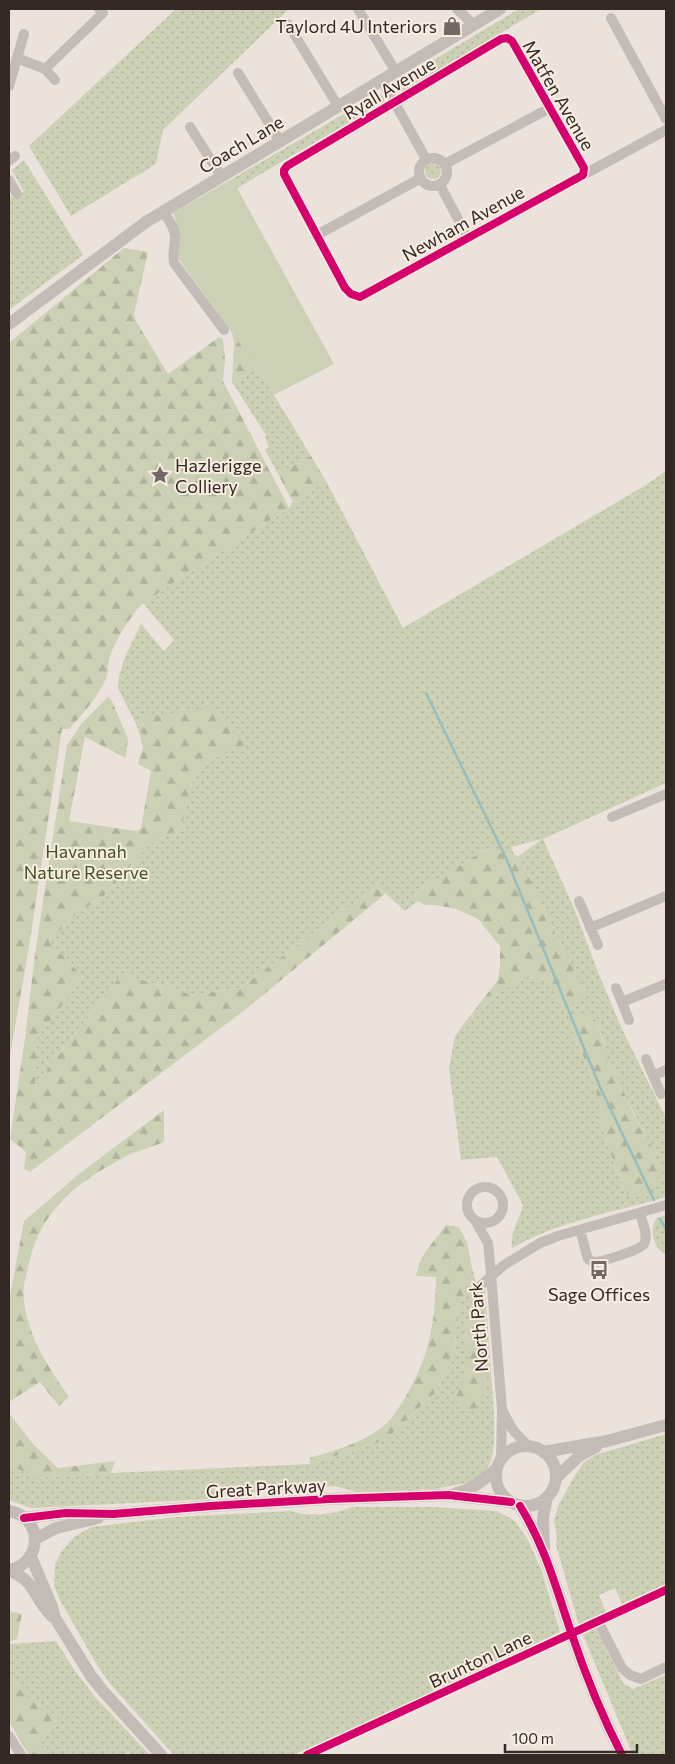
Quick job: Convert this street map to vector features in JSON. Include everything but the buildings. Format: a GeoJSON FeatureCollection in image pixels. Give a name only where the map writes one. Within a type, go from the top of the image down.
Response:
{"type":"FeatureCollection","features":[{"type":"Feature","properties":{"kind":"street"},"geometry":{"type":"LineString","coordinates":[[45,69],[103,13],[99,9]]}},
{"type":"Feature","properties":{"kind":"street"},"geometry":{"type":"LineString","coordinates":[[358,9],[396,72]]}},
{"type":"Feature","properties":{"kind":"street"},"geometry":{"type":"LineString","coordinates":[[457,9],[474,25]]}},
{"type":"Feature","properties":{"kind":"street","name":"Coach Lane"},"geometry":{"type":"LineString","coordinates":[[9,324],[118,241],[163,211],[500,9]]}},
{"type":"Feature","properties":{"kind":"street"},"geometry":{"type":"LineString","coordinates":[[611,18],[666,119]]}},
{"type":"Feature","properties":{"kind":"street"},"geometry":{"type":"LineString","coordinates":[[288,24],[338,106]]}},
{"type":"Feature","properties":{"kind":"street"},"geometry":{"type":"LineString","coordinates":[[9,86],[24,34]]}},
{"type":"Feature","properties":{"kind":"street","name":"Ryall Avenue"},"geometry":{"type":"LineString","coordinates":[[317,235],[284,174],[287,166],[500,39],[507,38]]}},
{"type":"Feature","properties":{"kind":"street","name":"Matfen Avenue"},"geometry":{"type":"LineString","coordinates":[[507,38],[512,41],[583,172]]}},
{"type":"Feature","properties":{"kind":"street"},"geometry":{"type":"LineString","coordinates":[[17,58],[45,69],[55,80]]}},
{"type":"Feature","properties":{"kind":"street"},"geometry":{"type":"LineString","coordinates":[[238,74],[280,141]]}},
{"type":"Feature","properties":{"kind":"street"},"geometry":{"type":"LineString","coordinates":[[382,80],[426,159]]}},
{"type":"Feature","properties":{"kind":"street"},"geometry":{"type":"LineString","coordinates":[[445,164],[550,108]]}},
{"type":"Feature","properties":{"kind":"street"},"geometry":{"type":"LineString","coordinates":[[190,127],[221,176]]}},
{"type":"Feature","properties":{"kind":"street","name":"Newham Avenue"},"geometry":{"type":"LineString","coordinates":[[317,235],[345,288],[351,294],[360,297],[583,172],[666,130]]}},
{"type":"Feature","properties":{"kind":"street"},"geometry":{"type":"LineString","coordinates":[[426,159],[440,159],[445,164],[447,169],[446,179],[440,185],[431,186],[421,178],[419,173],[421,165],[426,159]]}},
{"type":"Feature","properties":{"kind":"street"},"geometry":{"type":"LineString","coordinates":[[317,235],[421,178]]}},
{"type":"Feature","properties":{"kind":"street"},"geometry":{"type":"LineString","coordinates":[[9,180],[17,194]]}},
{"type":"Feature","properties":{"kind":"street"},"geometry":{"type":"LineString","coordinates":[[440,185],[468,238]]}},
{"type":"Feature","properties":{"kind":"street"},"geometry":{"type":"LineString","coordinates":[[163,211],[175,235],[172,253],[174,263],[224,330]]}},
{"type":"Feature","properties":{"kind":"street"},"geometry":{"type":"LineString","coordinates":[[612,817],[666,794]]}},
{"type":"Feature","properties":{"kind":"street"},"geometry":{"type":"LineString","coordinates":[[590,928],[666,896]]}},
{"type":"Feature","properties":{"kind":"street"},"geometry":{"type":"LineString","coordinates":[[579,901],[598,946]]}},
{"type":"Feature","properties":{"kind":"street"},"geometry":{"type":"LineString","coordinates":[[622,1002],[666,984]]}},
{"type":"Feature","properties":{"kind":"street"},"geometry":{"type":"LineString","coordinates":[[616,988],[629,1020]]}},
{"type":"Feature","properties":{"kind":"street"},"geometry":{"type":"LineString","coordinates":[[646,1060],[661,1094]]}},
{"type":"Feature","properties":{"kind":"street"},"geometry":{"type":"LineString","coordinates":[[653,1076],[666,1070]]}},
{"type":"Feature","properties":{"kind":"street","name":"North Park"},"geometry":{"type":"LineString","coordinates":[[488,1243],[476,1222],[468,1213],[467,1201],[473,1192],[485,1187],[491,1188],[501,1196],[503,1208],[488,1243],[502,1409],[499,1464]]}},
{"type":"Feature","properties":{"kind":"street"},"geometry":{"type":"LineString","coordinates":[[479,1287],[504,1265],[531,1248],[558,1236],[666,1206]]}},
{"type":"Feature","properties":{"kind":"street"},"geometry":{"type":"LineString","coordinates":[[580,1230],[588,1259],[600,1261],[637,1249],[644,1244],[646,1236],[640,1213]]}},
{"type":"Feature","properties":{"kind":"street"},"geometry":{"type":"LineString","coordinates":[[476,1222],[488,1223],[498,1218]]}},
{"type":"Feature","properties":{"kind":"street","name":"North Park"},"geometry":{"type":"LineString","coordinates":[[502,1409],[513,1430],[529,1447]]}},
{"type":"Feature","properties":{"kind":"street"},"geometry":{"type":"LineString","coordinates":[[543,1452],[607,1441],[666,1424]]}},
{"type":"Feature","properties":{"kind":"street"},"geometry":{"type":"LineString","coordinates":[[544,1551],[543,1518],[547,1497],[552,1490],[556,1478],[578,1456],[607,1441]]}},
{"type":"Feature","properties":{"kind":"street"},"geometry":{"type":"LineString","coordinates":[[529,1447],[543,1452],[552,1462],[556,1478]]}},
{"type":"Feature","properties":{"kind":"street","name":"Great Parkway"},"geometry":{"type":"LineString","coordinates":[[448,1495],[466,1491],[481,1483],[513,1449],[529,1447]]}},
{"type":"Feature","properties":{"kind":"street"},"geometry":{"type":"LineString","coordinates":[[499,1464],[496,1477],[498,1486],[503,1495],[515,1504],[544,1551],[571,1634],[607,1726],[622,1755]]}},
{"type":"Feature","properties":{"kind":"street","name":"Great Parkway"},"geometry":{"type":"LineString","coordinates":[[24,1518],[66,1513],[113,1514],[329,1499],[448,1495],[515,1504],[536,1504],[547,1497]]}},
{"type":"Feature","properties":{"kind":"street"},"geometry":{"type":"LineString","coordinates":[[9,1511],[24,1518],[32,1527],[35,1539],[31,1556],[21,1566],[9,1570]]}},
{"type":"Feature","properties":{"kind":"street","name":"Great Parkway"},"geometry":{"type":"LineString","coordinates":[[35,1539],[56,1528],[113,1514]]}},
{"type":"Feature","properties":{"kind":"street"},"geometry":{"type":"LineString","coordinates":[[31,1556],[55,1618],[91,1676],[102,1691],[161,1755]]}},
{"type":"Feature","properties":{"kind":"street"},"geometry":{"type":"LineString","coordinates":[[9,1570],[29,1583],[44,1609],[55,1618]]}},
{"type":"Feature","properties":{"kind":"street"},"geometry":{"type":"LineString","coordinates":[[666,1590],[594,1623],[622,1668],[630,1675],[641,1679],[666,1667]]}},
{"type":"Feature","properties":{"kind":"street"},"geometry":{"type":"LineString","coordinates":[[9,1736],[21,1755]]}},
{"type":"Feature","properties":{"kind":"green space"},"geometry":{"type":"Polygon","coordinates":[[[176,9],[289,9],[163,130],[156,164],[71,216],[29,146],[176,9]]]}},
{"type":"Feature","properties":{"kind":"green space"},"geometry":{"type":"Polygon","coordinates":[[[519,9],[541,9],[401,92],[395,90],[395,83],[519,9]]]}},
{"type":"Feature","properties":{"kind":"green space"},"geometry":{"type":"Polygon","coordinates":[[[378,94],[384,96],[384,102],[237,188],[232,179],[378,94]]]}},
{"type":"Feature","properties":{"kind":"green space"},"geometry":{"type":"Polygon","coordinates":[[[24,160],[83,255],[9,310],[9,193],[12,198],[24,192],[12,170],[24,160]]]}},
{"type":"Feature","properties":{"kind":"green space"},"geometry":{"type":"Polygon","coordinates":[[[430,163],[436,163],[441,168],[439,177],[430,179],[425,174],[425,168],[430,163]]]}},
{"type":"Feature","properties":{"kind":"green space"},"geometry":{"type":"Polygon","coordinates":[[[232,179],[334,364],[274,395],[257,367],[177,257],[178,235],[173,213],[232,179]]]}},
{"type":"Feature","properties":{"kind":"green space","name":"Havannah Nature Reserve"},"geometry":{"type":"Polygon","coordinates":[[[124,248],[148,252],[134,314],[136,321],[168,374],[219,337],[223,339],[225,360],[223,381],[289,508],[143,603],[128,622],[114,646],[108,662],[107,677],[98,693],[69,729],[62,729],[28,953],[9,1061],[9,343],[124,248]]]}},
{"type":"Feature","properties":{"kind":"green space"},"geometry":{"type":"Polygon","coordinates":[[[232,331],[257,367],[232,382],[234,345],[232,331]]]}},
{"type":"Feature","properties":{"kind":"green space"},"geometry":{"type":"Polygon","coordinates":[[[257,367],[311,456],[278,474],[265,450],[269,447],[266,435],[232,382],[257,367]]]}},
{"type":"Feature","properties":{"kind":"green space"},"geometry":{"type":"Polygon","coordinates":[[[311,456],[326,481],[293,502],[278,474],[311,456]]]}},
{"type":"Feature","properties":{"kind":"green space"},"geometry":{"type":"Polygon","coordinates":[[[666,471],[666,783],[543,839],[574,908],[622,1029],[666,1118],[666,1197],[568,1224],[512,1248],[513,1231],[523,1205],[497,1157],[461,1160],[449,1068],[455,1036],[469,1017],[511,984],[527,977],[548,979],[584,990],[519,856],[542,839],[511,847],[514,855],[484,850],[414,894],[418,901],[405,911],[377,886],[240,988],[192,995],[122,974],[34,1086],[37,1038],[83,977],[49,941],[80,911],[103,897],[150,844],[182,827],[189,790],[203,763],[244,745],[143,747],[137,726],[118,688],[119,676],[125,657],[141,624],[164,651],[174,640],[143,603],[289,508],[293,502],[326,481],[403,628],[646,485],[666,471]],[[597,1022],[575,1039],[589,1069],[601,1108],[603,1130],[618,1175],[628,1195],[652,1147],[621,1086],[597,1022]]]}},
{"type":"Feature","properties":{"kind":"green space"},"geometry":{"type":"Polygon","coordinates":[[[108,697],[112,701],[128,739],[126,758],[85,737],[69,821],[136,831],[141,828],[151,771],[138,764],[143,747],[140,718],[210,707],[245,745],[203,763],[189,790],[182,827],[150,844],[103,897],[80,911],[49,941],[83,977],[37,1038],[35,1085],[122,974],[192,995],[240,988],[377,886],[385,894],[246,1009],[30,1172],[24,1169],[26,1152],[10,1139],[35,954],[67,745],[82,723],[108,697]]]}},
{"type":"Feature","properties":{"kind":"green space"},"geometry":{"type":"Polygon","coordinates":[[[484,850],[519,856],[584,990],[576,1002],[561,1007],[548,979],[527,977],[511,984],[469,1017],[498,980],[500,946],[478,919],[456,909],[425,905],[418,901],[414,894],[484,850]]]}},
{"type":"Feature","properties":{"kind":"green space"},"geometry":{"type":"Polygon","coordinates":[[[586,1012],[597,1022],[602,1040],[632,1111],[652,1147],[658,1163],[660,1172],[655,1189],[646,1197],[628,1195],[618,1175],[603,1130],[601,1108],[589,1069],[568,1023],[577,1015],[586,1012]]]}},
{"type":"Feature","properties":{"kind":"green space"},"geometry":{"type":"Polygon","coordinates":[[[164,1110],[164,1142],[128,1155],[78,1186],[56,1208],[40,1233],[29,1263],[25,1282],[26,1314],[40,1352],[69,1397],[59,1406],[40,1382],[9,1402],[9,1301],[24,1221],[79,1174],[164,1110]]]}},
{"type":"Feature","properties":{"kind":"green space"},"geometry":{"type":"Polygon","coordinates":[[[666,1215],[666,1254],[655,1243],[653,1227],[657,1218],[666,1215]]]}},
{"type":"Feature","properties":{"kind":"green space"},"geometry":{"type":"Polygon","coordinates":[[[446,1225],[459,1227],[467,1242],[471,1264],[466,1288],[458,1309],[454,1355],[435,1393],[385,1440],[310,1464],[310,1458],[356,1442],[381,1428],[393,1416],[412,1386],[425,1356],[429,1341],[434,1311],[436,1277],[416,1276],[424,1255],[446,1225]]]}},
{"type":"Feature","properties":{"kind":"green space"},"geometry":{"type":"Polygon","coordinates":[[[471,1264],[478,1289],[485,1289],[494,1413],[494,1443],[491,1461],[485,1472],[471,1482],[435,1489],[356,1492],[335,1486],[220,1495],[213,1499],[31,1508],[9,1500],[9,1459],[31,1478],[310,1464],[385,1440],[435,1393],[454,1355],[458,1309],[466,1288],[471,1264]]]}},
{"type":"Feature","properties":{"kind":"green space"},"geometry":{"type":"Polygon","coordinates":[[[479,1311],[483,1321],[481,1353],[485,1386],[482,1402],[477,1407],[466,1409],[460,1406],[456,1398],[467,1367],[467,1323],[470,1316],[479,1311]]]}},
{"type":"Feature","properties":{"kind":"green space"},"geometry":{"type":"Polygon","coordinates":[[[9,1413],[34,1445],[58,1468],[115,1461],[111,1473],[31,1478],[9,1459],[9,1413]]]}},
{"type":"Feature","properties":{"kind":"green space"},"geometry":{"type":"Polygon","coordinates":[[[666,1434],[666,1584],[622,1604],[615,1588],[599,1595],[607,1614],[579,1625],[556,1545],[557,1537],[554,1520],[559,1504],[584,1462],[595,1455],[666,1434]]]}},
{"type":"Feature","properties":{"kind":"green space"},"geometry":{"type":"Polygon","coordinates":[[[352,1507],[432,1507],[497,1511],[515,1521],[528,1540],[541,1569],[560,1632],[320,1744],[292,1755],[174,1755],[111,1685],[97,1665],[54,1586],[55,1565],[61,1552],[74,1537],[91,1527],[177,1517],[291,1511],[306,1514],[322,1514],[352,1507]]]}},
{"type":"Feature","properties":{"kind":"green space"},"geometry":{"type":"Polygon","coordinates":[[[9,1611],[22,1614],[17,1639],[9,1642],[9,1611]]]}},
{"type":"Feature","properties":{"kind":"green space"},"geometry":{"type":"Polygon","coordinates":[[[596,1628],[623,1683],[633,1689],[666,1675],[666,1755],[633,1755],[583,1635],[596,1628]]]}},
{"type":"Feature","properties":{"kind":"green space"},"geometry":{"type":"Polygon","coordinates":[[[56,1641],[75,1671],[96,1698],[150,1755],[131,1755],[128,1752],[124,1755],[53,1755],[41,1743],[58,1717],[26,1697],[9,1674],[9,1644],[56,1641]]]}},
{"type":"Feature","properties":{"kind":"green space"},"geometry":{"type":"Polygon","coordinates":[[[9,1674],[26,1697],[58,1717],[41,1743],[53,1755],[29,1755],[9,1722],[9,1674]]]}},
{"type":"Feature","properties":{"kind":"waterway"},"geometry":{"type":"LineString","coordinates":[[426,693],[506,858],[600,1087],[654,1200]]}},
{"type":"Feature","properties":{"kind":"waterway"},"geometry":{"type":"LineString","coordinates":[[660,1219],[666,1229]]}},
{"type":"Feature","properties":{"kind":"cycle path"},"geometry":{"type":"LineString","coordinates":[[507,38],[512,41],[584,168],[583,175],[360,297],[351,294],[345,288],[284,174],[284,170],[287,166],[501,39],[507,38]]}},
{"type":"Feature","properties":{"kind":"cycle path"},"geometry":{"type":"LineString","coordinates":[[24,1518],[66,1513],[113,1514],[329,1499],[448,1495],[511,1502]]}},
{"type":"Feature","properties":{"kind":"cycle path"},"geometry":{"type":"LineString","coordinates":[[520,1506],[543,1552],[588,1679],[622,1755]]}},
{"type":"Feature","properties":{"kind":"cycle path","name":"Brunton Lane"},"geometry":{"type":"LineString","coordinates":[[307,1755],[666,1590]]}},
{"type":"Feature","properties":{"kind":"place","name":"Taylord 4U Interiors"},"geometry":{"type":"Point","coordinates":[452,26]}},
{"type":"Feature","properties":{"kind":"place","name":"Hazlerigge Colliery"},"geometry":{"type":"Point","coordinates":[160,475]}},
{"type":"Feature","properties":{"kind":"place","name":"Sage Offices"},"geometry":{"type":"Point","coordinates":[599,1270]}}]}
